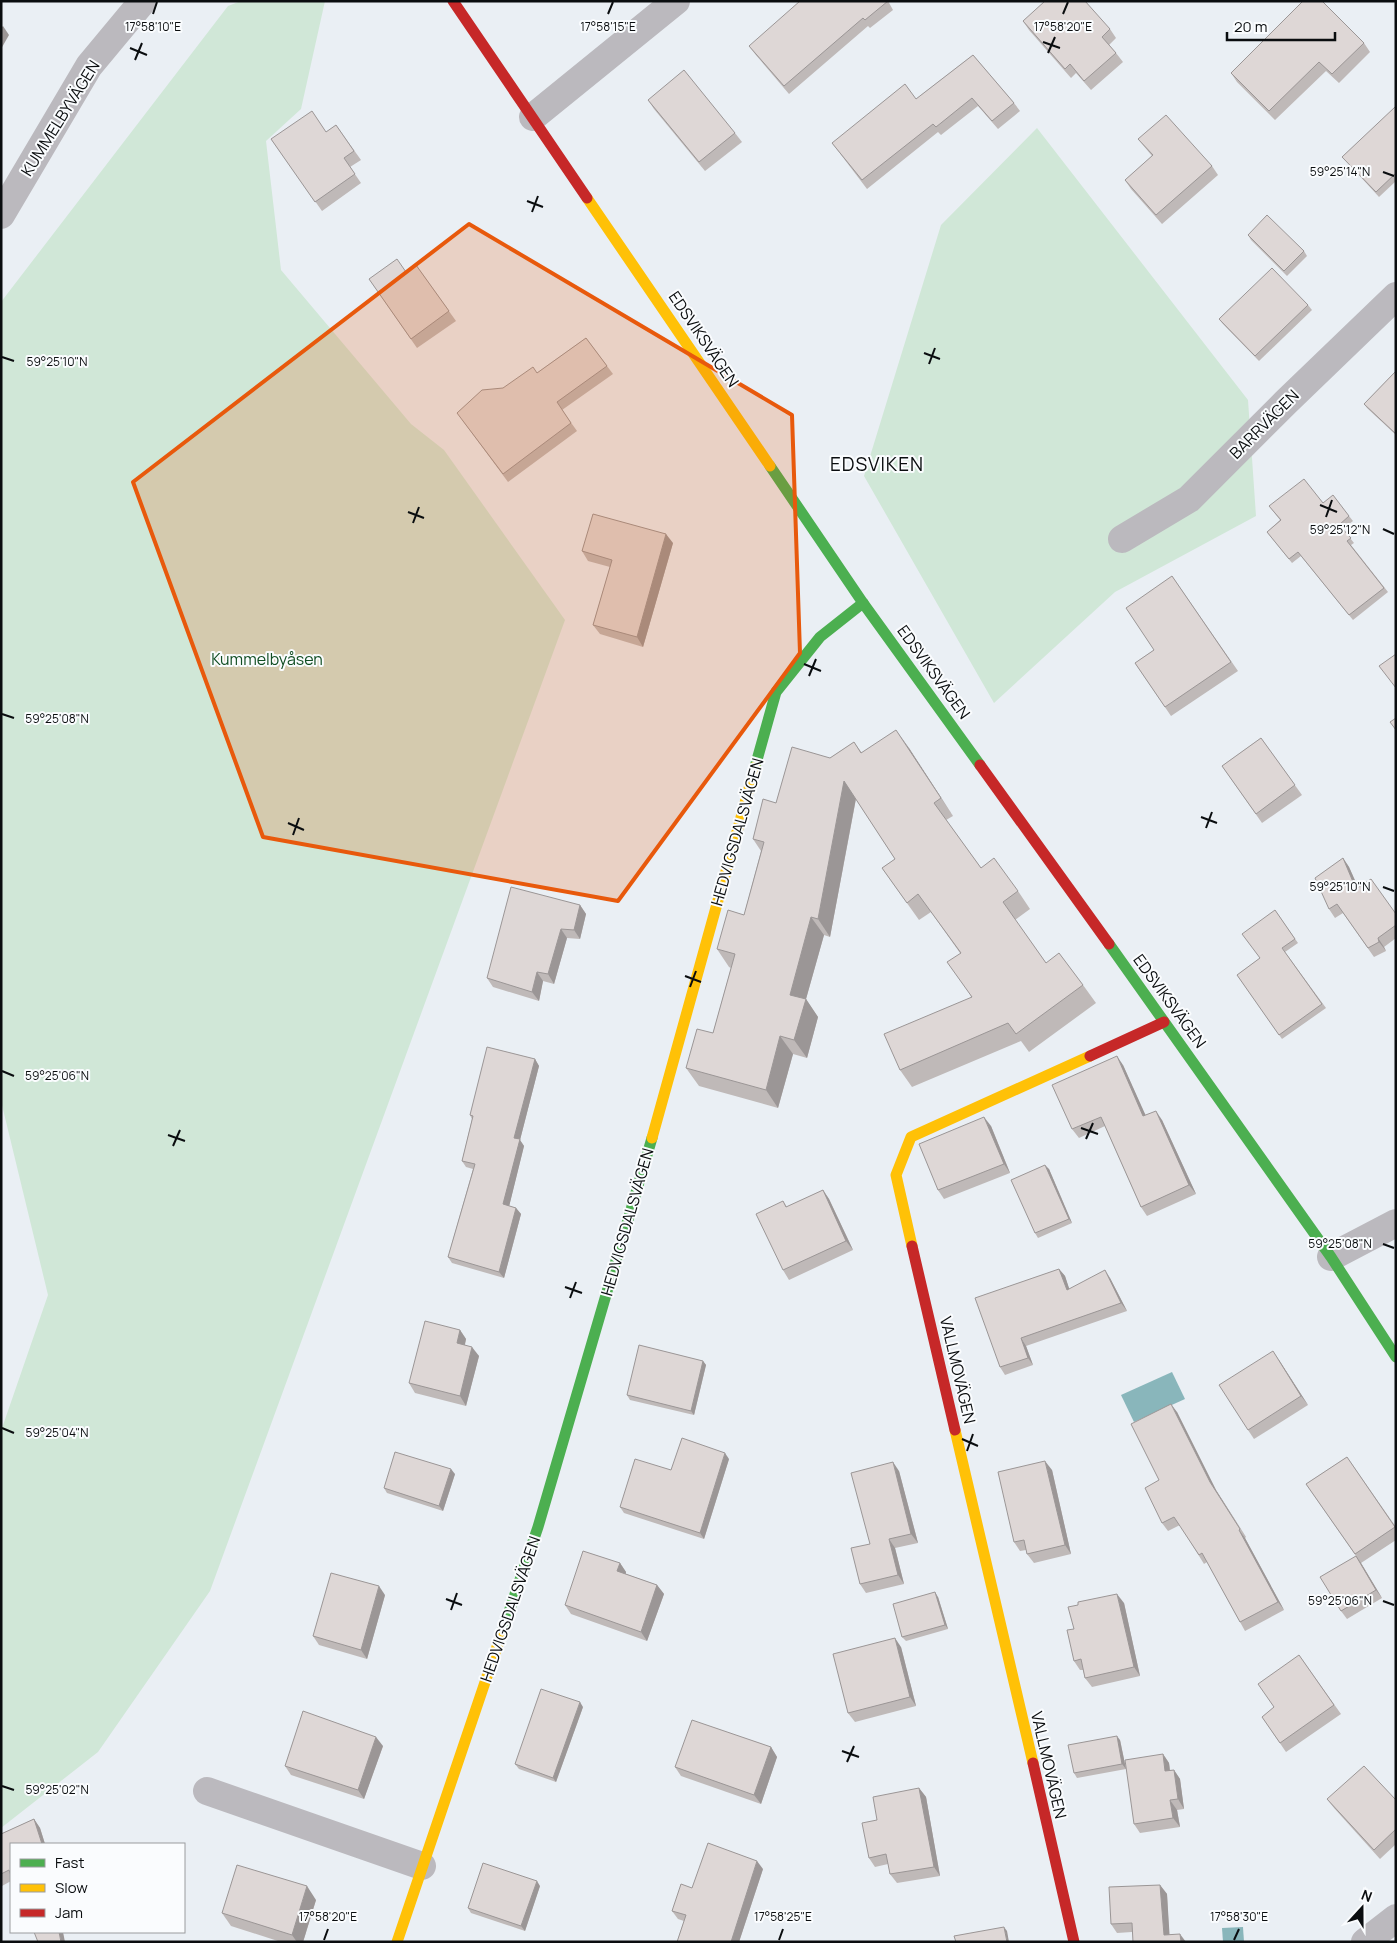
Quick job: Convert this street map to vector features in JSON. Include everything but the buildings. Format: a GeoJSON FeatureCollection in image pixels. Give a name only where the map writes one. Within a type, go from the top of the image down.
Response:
{"type":"FeatureCollection","features":[{"type":"Feature","properties":{"kind":"street","name":"KUMMELBYVÄGEN"},"geometry":{"type":"LineString","coordinates":[[1,215],[89,66],[143,1]]}},
{"type":"Feature","properties":{"kind":"street","name":"EDSVIKSVÄGEN"},"geometry":{"type":"LineString","coordinates":[[453,1],[864,602],[1331,1256],[1396,1357]]}},
{"type":"Feature","properties":{"kind":"street"},"geometry":{"type":"LineString","coordinates":[[533,117],[676,1]]}},
{"type":"Feature","properties":{"kind":"street","name":"BARRVÄGEN"},"geometry":{"type":"LineString","coordinates":[[1122,539],[1189,499],[1396,296]]}},
{"type":"Feature","properties":{"kind":"street","name":"HEDVIGSDALSVÄGEN"},"geometry":{"type":"LineString","coordinates":[[397,1942],[538,1527],[657,1119],[776,692],[820,636],[864,602]]}},
{"type":"Feature","properties":{"kind":"street","name":"VALLMOVÄGEN"},"geometry":{"type":"LineString","coordinates":[[1074,1942],[896,1175],[911,1137],[1164,1022]]}},
{"type":"Feature","properties":{"kind":"street"},"geometry":{"type":"LineString","coordinates":[[1331,1256],[1396,1224]]}},
{"type":"Feature","properties":{"kind":"street"},"geometry":{"type":"LineString","coordinates":[[206,1792],[422,1866]]}},
{"type":"Feature","properties":{"kind":"street"},"geometry":{"type":"LineString","coordinates":[[1365,1942],[1396,1918]]}},
{"type":"Feature","properties":{"kind":"highlighted area"},"geometry":{"type":"Polygon","coordinates":[[[469,224],[792,415],[800,653],[618,901],[263,837],[133,482],[469,224]]]}},
{"type":"Feature","properties":{"kind":"green space","name":"Kummelbyåsen"},"geometry":{"type":"Polygon","coordinates":[[[241,1],[325,1],[301,109],[266,141],[281,270],[411,424],[444,450],[565,620],[210,1591],[98,1752],[1,1828],[1,1431],[48,1295],[1,1101],[1,302],[228,6],[241,1]]]}},
{"type":"Feature","properties":{"kind":"green space"},"geometry":{"type":"Polygon","coordinates":[[[1037,128],[1248,400],[1256,516],[1115,592],[994,703],[864,476],[941,225],[1037,128]]]}},
{"type":"Feature","properties":{"kind":"water"},"geometry":{"type":"Polygon","coordinates":[[[1172,1372],[1185,1399],[1134,1422],[1121,1395],[1172,1372]]]}},
{"type":"Feature","properties":{"kind":"water"},"geometry":{"type":"Polygon","coordinates":[[[1243,1927],[1244,1942],[1223,1942],[1222,1928],[1243,1927]]]}},
{"type":"Feature","properties":{"kind":"traffic: fast"},"geometry":{"type":"LineString","coordinates":[[770,466],[863,603],[980,765]]}},
{"type":"Feature","properties":{"kind":"traffic: fast"},"geometry":{"type":"LineString","coordinates":[[755,767],[776,692],[820,637],[863,603]]}},
{"type":"Feature","properties":{"kind":"traffic: fast"},"geometry":{"type":"LineString","coordinates":[[1109,944],[1331,1257],[1396,1357]]}},
{"type":"Feature","properties":{"kind":"traffic: fast"},"geometry":{"type":"LineString","coordinates":[[500,1638],[538,1527],[652,1138]]}},
{"type":"Feature","properties":{"kind":"traffic: slow"},"geometry":{"type":"LineString","coordinates":[[587,198],[770,466]]}},
{"type":"Feature","properties":{"kind":"traffic: slow"},"geometry":{"type":"LineString","coordinates":[[652,1138],[755,767]]}},
{"type":"Feature","properties":{"kind":"traffic: slow"},"geometry":{"type":"LineString","coordinates":[[912,1246],[896,1175],[911,1137],[1090,1056]]}},
{"type":"Feature","properties":{"kind":"traffic: slow"},"geometry":{"type":"LineString","coordinates":[[955,1430],[1033,1763]]}},
{"type":"Feature","properties":{"kind":"traffic: slow"},"geometry":{"type":"LineString","coordinates":[[397,1942],[500,1638]]}},
{"type":"Feature","properties":{"kind":"traffic: jam"},"geometry":{"type":"LineString","coordinates":[[453,1],[587,198]]}},
{"type":"Feature","properties":{"kind":"traffic: jam"},"geometry":{"type":"LineString","coordinates":[[980,765],[1109,944]]}},
{"type":"Feature","properties":{"kind":"traffic: jam"},"geometry":{"type":"LineString","coordinates":[[1090,1056],[1164,1022]]}},
{"type":"Feature","properties":{"kind":"traffic: jam"},"geometry":{"type":"LineString","coordinates":[[912,1246],[955,1430]]}},
{"type":"Feature","properties":{"kind":"traffic: jam"},"geometry":{"type":"LineString","coordinates":[[1033,1763],[1074,1942]]}},
{"type":"Feature","properties":{"kind":"district","name":"EDSVIKEN"},"geometry":{"type":"Point","coordinates":[877,464]}}]}
